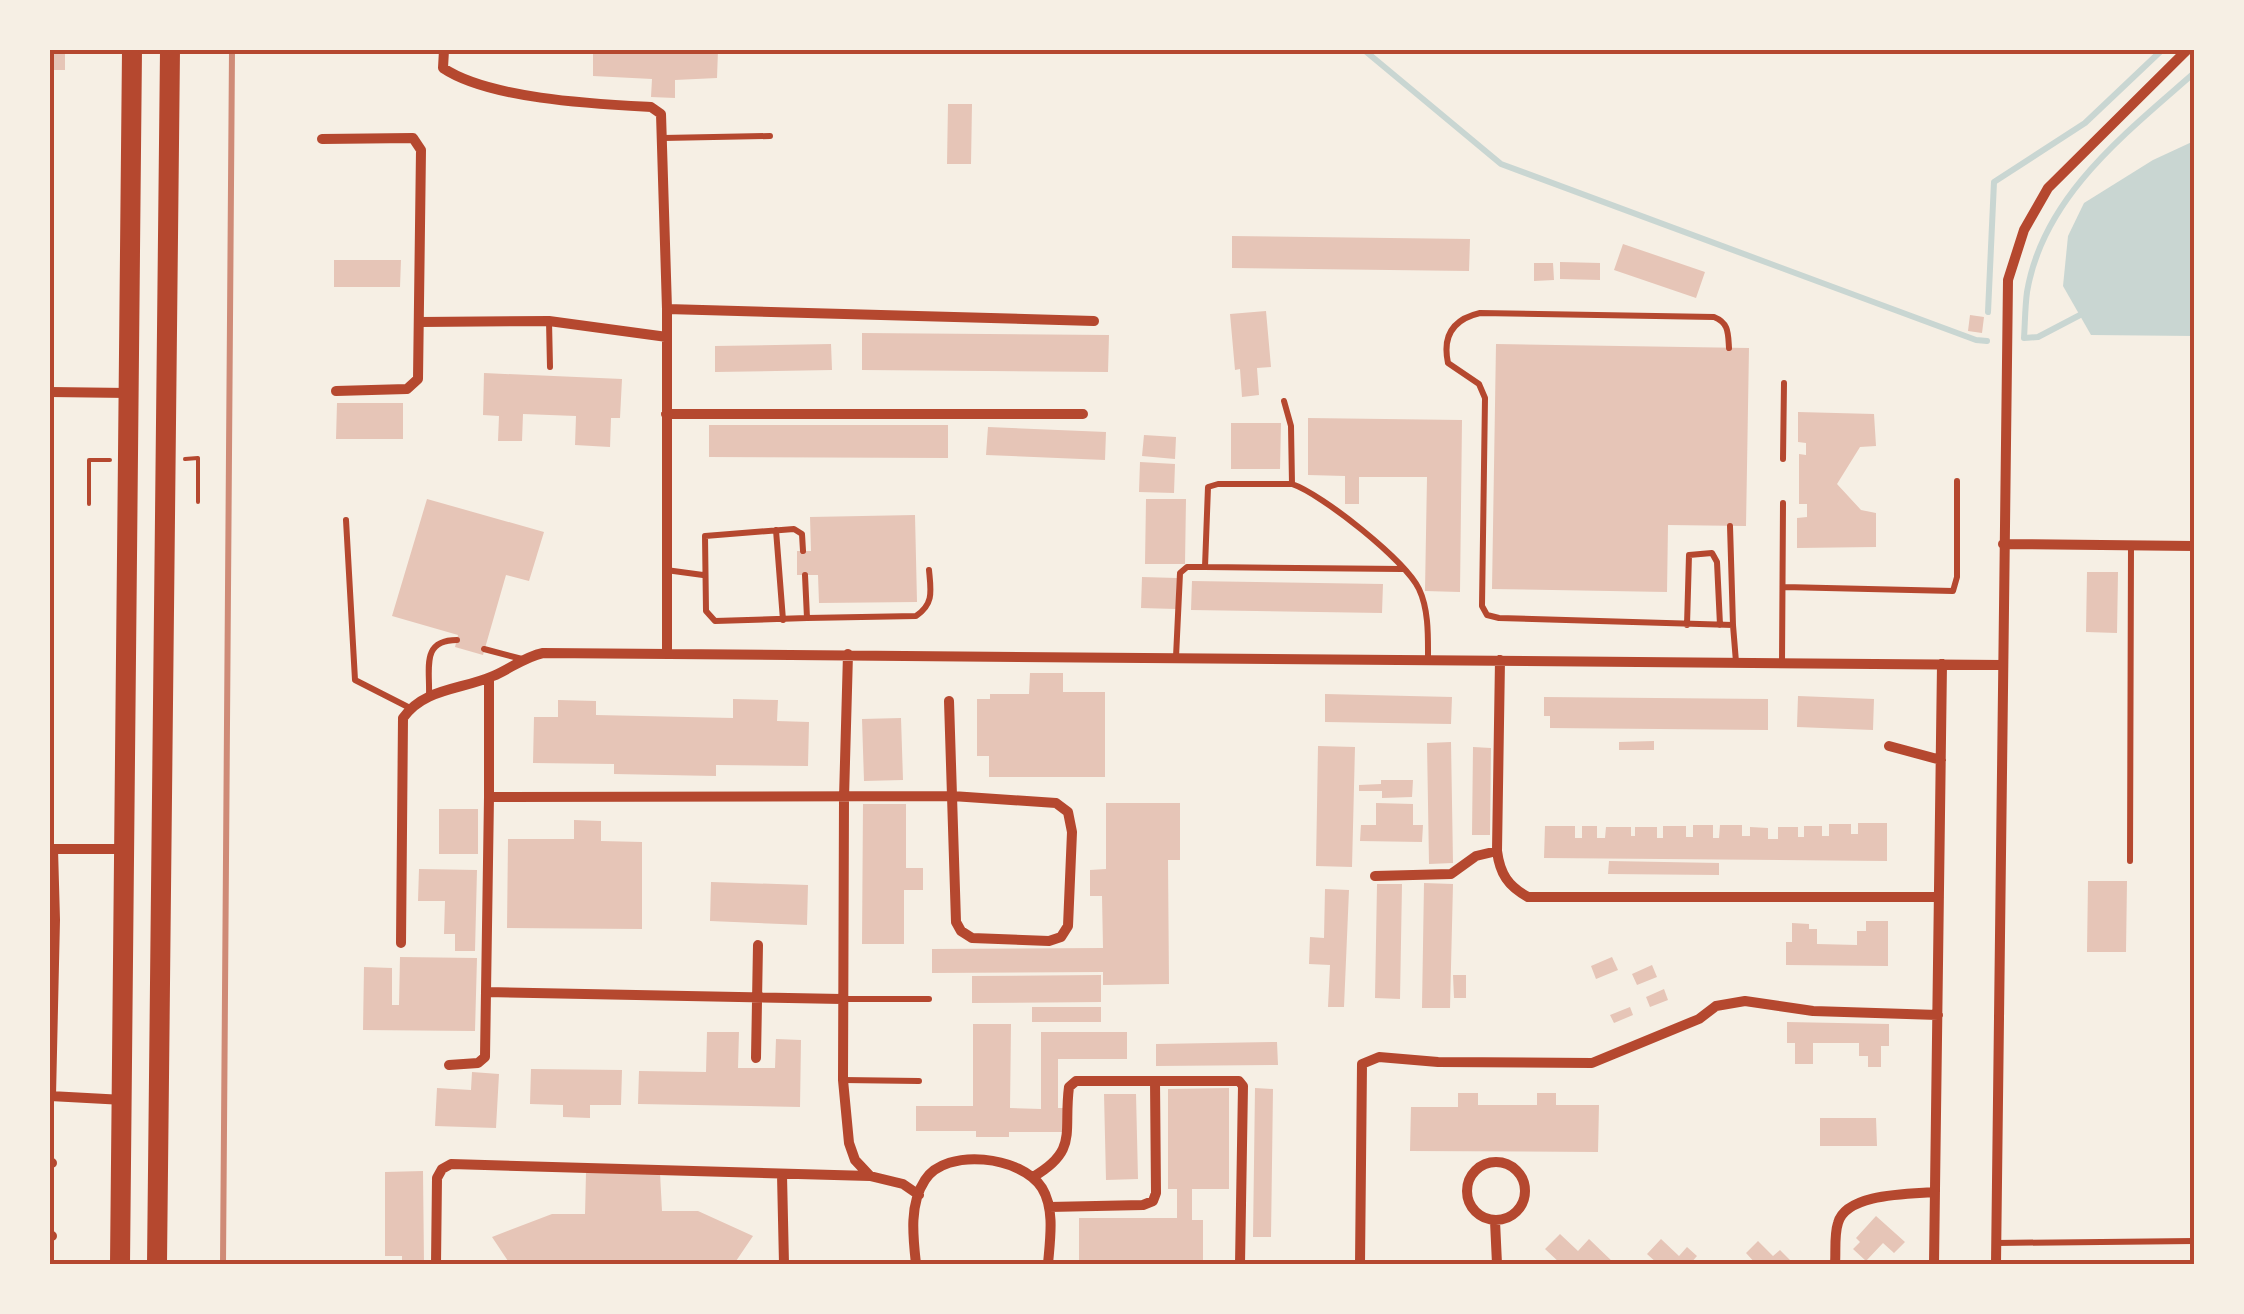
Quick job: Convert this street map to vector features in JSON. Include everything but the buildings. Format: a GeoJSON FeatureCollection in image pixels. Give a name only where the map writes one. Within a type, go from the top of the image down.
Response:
{"type":"FeatureCollection","features":[{"type":"Feature","properties":{"kind":"highway"},"geometry":{"type":"LineString","coordinates":[[120,1264],[132,50]]}},
{"type":"Feature","properties":{"kind":"highway"},"geometry":{"type":"LineString","coordinates":[[157,1264],[170,50]]}},
{"type":"Feature","properties":{"kind":"street"},"geometry":{"type":"LineString","coordinates":[[444,50],[443,68],[460,78],[550,100],[655,108],[662,118],[667,309],[667,653]]}},
{"type":"Feature","properties":{"kind":"street"},"geometry":{"type":"LineString","coordinates":[[1996,1264],[2008,280],[2024,230],[2048,188],[2187,50]]}},
{"type":"Feature","properties":{"kind":"street"},"geometry":{"type":"LineString","coordinates":[[322,139],[412,138],[420,144],[420,374],[412,386],[336,391]]}},
{"type":"Feature","properties":{"kind":"street"},"geometry":{"type":"LineString","coordinates":[[667,309],[1094,320]]}},
{"type":"Feature","properties":{"kind":"street"},"geometry":{"type":"LineString","coordinates":[[420,322],[549,322],[666,337]]}},
{"type":"Feature","properties":{"kind":"street"},"geometry":{"type":"LineString","coordinates":[[50,392],[128,393]]}},
{"type":"Feature","properties":{"kind":"street"},"geometry":{"type":"LineString","coordinates":[[666,414],[1083,414]]}},
{"type":"Feature","properties":{"kind":"street"},"geometry":{"type":"LineString","coordinates":[[2004,544],[2194,546]]}},
{"type":"Feature","properties":{"kind":"street"},"geometry":{"type":"LineString","coordinates":[[401,944],[402,718],[429,695],[489,678],[543,653],[2002,664]]}},
{"type":"Feature","properties":{"kind":"street"},"geometry":{"type":"LineString","coordinates":[[848,654],[843,1080],[849,1143],[855,1160],[870,1176]]}},
{"type":"Feature","properties":{"kind":"street"},"geometry":{"type":"LineString","coordinates":[[1500,660],[1497,851],[1502,875],[1528,897],[1939,897]]}},
{"type":"Feature","properties":{"kind":"street"},"geometry":{"type":"LineString","coordinates":[[1934,1264],[1942,664]]}},
{"type":"Feature","properties":{"kind":"street"},"geometry":{"type":"LineString","coordinates":[[449,1065],[483,1061],[489,678]]}},
{"type":"Feature","properties":{"kind":"street"},"geometry":{"type":"LineString","coordinates":[[489,797],[952,796],[1056,802],[1068,812],[1072,832],[1068,926],[1061,936],[1049,941],[972,938],[956,922],[952,796],[949,701]]}},
{"type":"Feature","properties":{"kind":"street"},"geometry":{"type":"LineString","coordinates":[[1889,746],[1941,760]]}},
{"type":"Feature","properties":{"kind":"street"},"geometry":{"type":"LineString","coordinates":[[124,849],[52,849],[51,994],[51,1096],[124,1100]]}},
{"type":"Feature","properties":{"kind":"street"},"geometry":{"type":"LineString","coordinates":[[1375,876],[1451,874],[1476,856],[1497,851]]}},
{"type":"Feature","properties":{"kind":"street"},"geometry":{"type":"LineString","coordinates":[[756,1058],[758,945]]}},
{"type":"Feature","properties":{"kind":"street"},"geometry":{"type":"LineString","coordinates":[[486,992],[842,999]]}},
{"type":"Feature","properties":{"kind":"street"},"geometry":{"type":"LineString","coordinates":[[1360,1264],[1362,1064],[1372,1058],[1592,1063],[1699,1019],[1716,1006],[1745,1002],[1813,1011],[1938,1016]]}},
{"type":"Feature","properties":{"kind":"street"},"geometry":{"type":"LineString","coordinates":[[1033,1177],[1060,1158],[1066,1146],[1068,1092],[1072,1084],[1235,1080],[1242,1083],[1240,1264]]}},
{"type":"Feature","properties":{"kind":"street"},"geometry":{"type":"LineString","coordinates":[[1049,1207],[1143,1205],[1153,1201],[1155,1081]]}},
{"type":"Feature","properties":{"kind":"street"},"geometry":{"type":"LineString","coordinates":[[916,1264],[913,1215],[924,1181],[934,1170],[986,1158],[1012,1164],[1033,1177],[1043,1190],[1049,1207],[1048,1264]]}},
{"type":"Feature","properties":{"kind":"street"},"geometry":{"type":"LineString","coordinates":[[1501,1162],[1524,1179],[1525,1199],[1514,1215],[1494,1220],[1477,1214],[1467,1198],[1467,1188],[1469,1179],[1482,1165],[1501,1162]]}},
{"type":"Feature","properties":{"kind":"street"},"geometry":{"type":"LineString","coordinates":[[436,1264],[437,1178],[442,1168],[451,1164],[870,1176],[903,1184],[919,1195]]}},
{"type":"Feature","properties":{"kind":"street"},"geometry":{"type":"LineString","coordinates":[[782,1175],[784,1264]]}},
{"type":"Feature","properties":{"kind":"street"},"geometry":{"type":"LineString","coordinates":[[1836,1264],[1837,1224],[1850,1206],[1889,1196],[1935,1192]]}},
{"type":"Feature","properties":{"kind":"street"},"geometry":{"type":"LineString","coordinates":[[1494,1220],[1497,1264]]}},
{"type":"Feature","properties":{"kind":"lane"},"geometry":{"type":"LineString","coordinates":[[663,138],[770,136]]}},
{"type":"Feature","properties":{"kind":"lane"},"geometry":{"type":"LineString","coordinates":[[1730,348],[1728,329],[1723,320],[1714,316],[1480,313],[1459,321],[1447,336],[1448,362],[1479,384],[1486,398],[1484,611],[1499,618],[1733,625]]}},
{"type":"Feature","properties":{"kind":"lane"},"geometry":{"type":"LineString","coordinates":[[549,322],[550,367]]}},
{"type":"Feature","properties":{"kind":"lane"},"geometry":{"type":"LineString","coordinates":[[1783,459],[1784,383]]}},
{"type":"Feature","properties":{"kind":"lane"},"geometry":{"type":"LineString","coordinates":[[1284,401],[1291,426],[1292,484]]}},
{"type":"Feature","properties":{"kind":"lane"},"geometry":{"type":"LineString","coordinates":[[1784,587],[1947,594],[1953,591],[1957,577],[1957,481]]}},
{"type":"Feature","properties":{"kind":"lane"},"geometry":{"type":"LineString","coordinates":[[1206,567],[1208,487],[1292,484],[1322,498],[1403,568],[1420,591],[1428,630],[1428,660]]}},
{"type":"Feature","properties":{"kind":"lane"},"geometry":{"type":"LineString","coordinates":[[1782,663],[1783,503]]}},
{"type":"Feature","properties":{"kind":"lane"},"geometry":{"type":"LineString","coordinates":[[346,520],[355,680],[410,708]]}},
{"type":"Feature","properties":{"kind":"lane"},"geometry":{"type":"LineString","coordinates":[[1730,526],[1736,662]]}},
{"type":"Feature","properties":{"kind":"lane"},"geometry":{"type":"LineString","coordinates":[[776,530],[783,620]]}},
{"type":"Feature","properties":{"kind":"lane"},"geometry":{"type":"LineString","coordinates":[[803,551],[799,530],[705,536],[703,575],[708,618],[715,621],[916,616],[928,608],[931,598],[929,570]]}},
{"type":"Feature","properties":{"kind":"lane"},"geometry":{"type":"LineString","coordinates":[[2130,862],[2131,546]]}},
{"type":"Feature","properties":{"kind":"lane"},"geometry":{"type":"LineString","coordinates":[[1687,625],[1689,555],[1712,552],[1717,562],[1720,626]]}},
{"type":"Feature","properties":{"kind":"lane"},"geometry":{"type":"LineString","coordinates":[[1176,657],[1180,572],[1187,568],[1403,568]]}},
{"type":"Feature","properties":{"kind":"lane"},"geometry":{"type":"LineString","coordinates":[[666,570],[703,575]]}},
{"type":"Feature","properties":{"kind":"lane"},"geometry":{"type":"LineString","coordinates":[[804,575],[808,618]]}},
{"type":"Feature","properties":{"kind":"lane"},"geometry":{"type":"LineString","coordinates":[[429,695],[430,651],[444,640],[457,640]]}},
{"type":"Feature","properties":{"kind":"lane"},"geometry":{"type":"LineString","coordinates":[[484,649],[523,660]]}},
{"type":"Feature","properties":{"kind":"lane"},"geometry":{"type":"LineString","coordinates":[[842,999],[929,999]]}},
{"type":"Feature","properties":{"kind":"lane"},"geometry":{"type":"LineString","coordinates":[[843,1080],[919,1081]]}},
{"type":"Feature","properties":{"kind":"lane"},"geometry":{"type":"LineString","coordinates":[[1996,1243],[2194,1241]]}},
{"type":"Feature","properties":{"kind":"path"},"geometry":{"type":"LineString","coordinates":[[198,458],[198,502]]}},
{"type":"Feature","properties":{"kind":"path"},"geometry":{"type":"LineString","coordinates":[[89,460],[89,504]]}},
{"type":"Feature","properties":{"kind":"shaded area"},"geometry":{"type":"Polygon","coordinates":[[[2194,141],[2194,336],[2091,335],[2063,286],[2068,236],[2084,203],[2153,160],[2194,141]]]}},
{"type":"Feature","properties":{"kind":"waterway"},"geometry":{"type":"LineString","coordinates":[[1364,50],[1501,164],[1987,341]]}},
{"type":"Feature","properties":{"kind":"waterway"},"geometry":{"type":"LineString","coordinates":[[1988,312],[1994,182],[2085,123],[2162,50]]}},
{"type":"Feature","properties":{"kind":"waterway"},"geometry":{"type":"LineString","coordinates":[[2080,315],[2038,337],[2024,338],[2027,292],[2036,257],[2050,226],[2069,196],[2115,143],[2194,73]]}},
{"type":"Feature","properties":{"kind":"railway"},"geometry":{"type":"LineString","coordinates":[[223,1264],[232,50]]}}]}
